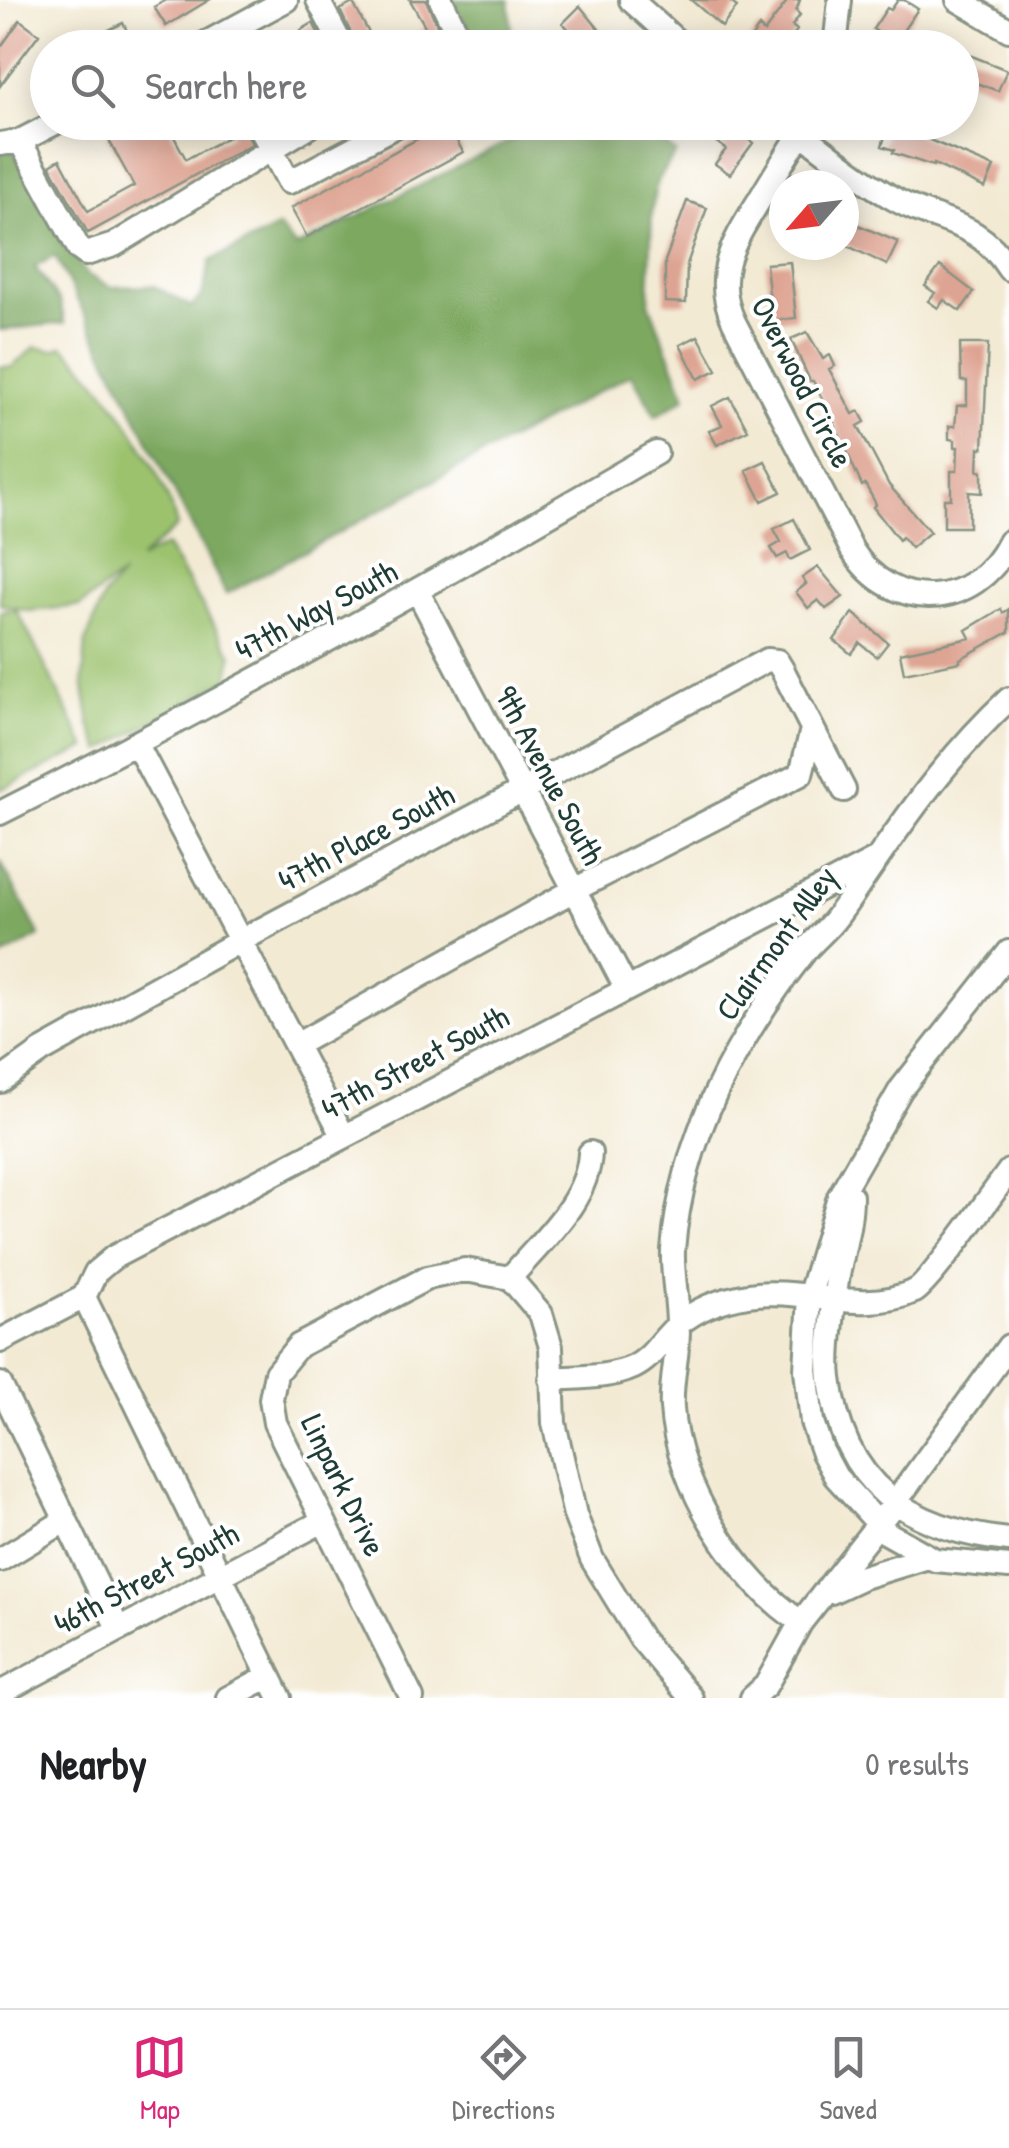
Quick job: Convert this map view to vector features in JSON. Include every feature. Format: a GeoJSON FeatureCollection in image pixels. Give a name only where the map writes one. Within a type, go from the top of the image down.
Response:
{"type":"FeatureCollection","features":[{"type":"Feature","properties":{"kind":"street"},"geometry":{"type":"LineString","coordinates":[[235,30],[286,0]]}},
{"type":"Feature","properties":{"kind":"street"},"geometry":{"type":"LineString","coordinates":[[318,0],[334,30]]}},
{"type":"Feature","properties":{"kind":"street"},"geometry":{"type":"LineString","coordinates":[[440,0],[455,30]]}},
{"type":"Feature","properties":{"kind":"street"},"geometry":{"type":"LineString","coordinates":[[632,0],[662,30]]}},
{"type":"Feature","properties":{"kind":"street"},"geometry":{"type":"LineString","coordinates":[[836,30],[840,0]]}},
{"type":"Feature","properties":{"kind":"street"},"geometry":{"type":"LineString","coordinates":[[958,0],[1009,30]]}},
{"type":"Feature","properties":{"kind":"street"},"geometry":{"type":"LineString","coordinates":[[267,140],[289,182],[363,140]]}},
{"type":"Feature","properties":{"kind":"street"},"geometry":{"type":"LineString","coordinates":[[10,143],[86,254],[114,245],[288,140]]}},
{"type":"Feature","properties":{"kind":"street","name":"Overwood Circle"},"geometry":{"type":"LineString","coordinates":[[790,140],[727,256],[726,300],[852,550],[877,579],[913,594],[952,593],[986,574],[1009,542]]}},
{"type":"Feature","properties":{"kind":"street","name":"Overwood Circle"},"geometry":{"type":"LineString","coordinates":[[815,140],[865,181],[902,203],[972,231],[996,251],[1009,269]]}},
{"type":"Feature","properties":{"kind":"street","name":"47th Way South"},"geometry":{"type":"LineString","coordinates":[[0,813],[137,745],[418,592],[656,453]]}},
{"type":"Feature","properties":{"kind":"street","name":"9th Avenue South"},"geometry":{"type":"LineString","coordinates":[[418,592],[626,988]]}},
{"type":"Feature","properties":{"kind":"street","name":"47th Place South"},"geometry":{"type":"LineString","coordinates":[[0,1081],[42,1051],[240,941],[768,660],[777,661],[812,729]]}},
{"type":"Feature","properties":{"kind":"street","name":"Clairmont Alley"},"geometry":{"type":"LineString","coordinates":[[801,1622],[778,1607],[723,1542],[704,1511],[678,1443],[672,1408],[678,1324],[673,1252],[682,1188],[701,1120],[755,1020],[807,948],[836,918],[971,734],[1009,699]]}},
{"type":"Feature","properties":{"kind":"street"},"geometry":{"type":"LineString","coordinates":[[812,729],[844,790]]}},
{"type":"Feature","properties":{"kind":"street"},"geometry":{"type":"LineString","coordinates":[[296,1045],[574,890],[801,774],[812,729]]}},
{"type":"Feature","properties":{"kind":"street"},"geometry":{"type":"LineString","coordinates":[[137,745],[344,1137]]}},
{"type":"Feature","properties":{"kind":"street","name":"47th Street South"},"geometry":{"type":"LineString","coordinates":[[0,1340],[84,1297],[96,1272],[114,1256],[876,859]]}},
{"type":"Feature","properties":{"kind":"street"},"geometry":{"type":"LineString","coordinates":[[1009,952],[901,1089],[840,1197],[810,1294],[806,1370],[812,1422],[836,1477],[887,1533],[935,1560],[1009,1568]]}},
{"type":"Feature","properties":{"kind":"street"},"geometry":{"type":"LineString","coordinates":[[590,1153],[589,1174],[566,1212],[510,1278],[541,1314],[551,1347],[554,1423],[565,1478],[592,1559],[641,1639],[691,1698]]}},
{"type":"Feature","properties":{"kind":"street"},"geometry":{"type":"LineString","coordinates":[[551,1379],[590,1377],[634,1367],[651,1355],[678,1324],[712,1304],[750,1294],[810,1294],[834,1297],[849,1304],[918,1290],[1009,1171]]}},
{"type":"Feature","properties":{"kind":"street"},"geometry":{"type":"LineString","coordinates":[[851,1178],[851,1206],[834,1297],[829,1374],[836,1417],[859,1465],[894,1504],[927,1522],[968,1536],[1009,1539]]}},
{"type":"Feature","properties":{"kind":"street","name":"Linpark Drive"},"geometry":{"type":"LineString","coordinates":[[412,1698],[274,1422],[271,1399],[276,1373],[298,1346],[427,1278],[465,1270],[510,1278]]}},
{"type":"Feature","properties":{"kind":"street"},"geometry":{"type":"LineString","coordinates":[[84,1297],[280,1698]]}},
{"type":"Feature","properties":{"kind":"street"},"geometry":{"type":"LineString","coordinates":[[752,1698],[766,1685],[801,1622],[879,1524],[1009,1346]]}},
{"type":"Feature","properties":{"kind":"street"},"geometry":{"type":"LineString","coordinates":[[3,1396],[118,1628]]}},
{"type":"Feature","properties":{"kind":"street"},"geometry":{"type":"LineString","coordinates":[[0,1560],[66,1520]]}},
{"type":"Feature","properties":{"kind":"street","name":"46th Street South"},"geometry":{"type":"LineString","coordinates":[[0,1694],[323,1521]]}},
{"type":"Feature","properties":{"kind":"street"},"geometry":{"type":"LineString","coordinates":[[823,1595],[863,1577],[928,1557]]}},
{"type":"Feature","properties":{"kind":"street"},"geometry":{"type":"LineString","coordinates":[[780,1660],[782,1698]]}},
{"type":"Feature","properties":{"kind":"street"},"geometry":{"type":"LineString","coordinates":[[228,1698],[269,1676]]}},
{"type":"Feature","properties":{"kind":"green space"},"geometry":{"type":"Polygon","coordinates":[[[453,0],[509,0],[512,30],[469,30],[453,0]]]}},
{"type":"Feature","properties":{"kind":"green space"},"geometry":{"type":"Polygon","coordinates":[[[511,140],[659,140],[676,153],[657,181],[652,210],[649,303],[686,397],[656,416],[631,374],[226,594],[55,256],[35,267],[60,302],[65,323],[0,330],[0,153],[14,151],[86,274],[111,287],[154,286],[192,307],[203,293],[210,261],[279,227],[296,247],[511,140]]]}},
{"type":"Feature","properties":{"kind":"green space"},"geometry":{"type":"Polygon","coordinates":[[[63,346],[99,384],[132,429],[169,502],[177,526],[139,560],[166,546],[232,655],[228,679],[101,751],[90,725],[83,680],[86,641],[104,596],[123,574],[80,606],[29,611],[0,604],[0,367],[12,367],[35,347],[54,350],[63,346]]]}},
{"type":"Feature","properties":{"kind":"green space"},"geometry":{"type":"Polygon","coordinates":[[[17,610],[86,748],[0,790],[0,611],[17,610]]]}},
{"type":"Feature","properties":{"kind":"green space"},"geometry":{"type":"Polygon","coordinates":[[[0,861],[40,936],[0,958],[0,861]]]}},
{"type":"Feature","properties":{"kind":"building"},"geometry":{"type":"Polygon","coordinates":[[[166,0],[209,0],[166,26],[154,7],[166,0]]]}},
{"type":"Feature","properties":{"kind":"building"},"geometry":{"type":"Polygon","coordinates":[[[410,0],[426,0],[439,30],[422,30],[426,28],[410,0]]]}},
{"type":"Feature","properties":{"kind":"building"},"geometry":{"type":"Polygon","coordinates":[[[691,0],[728,0],[737,7],[722,27],[691,0]]]}},
{"type":"Feature","properties":{"kind":"building"},"geometry":{"type":"Polygon","coordinates":[[[788,0],[800,0],[796,11],[800,15],[792,26],[797,30],[766,30],[788,0]]]}},
{"type":"Feature","properties":{"kind":"building"},"geometry":{"type":"Polygon","coordinates":[[[898,0],[918,9],[904,30],[873,29],[887,8],[891,10],[898,0]]]}},
{"type":"Feature","properties":{"kind":"building"},"geometry":{"type":"Polygon","coordinates":[[[353,3],[367,30],[349,30],[340,10],[353,3]]]}},
{"type":"Feature","properties":{"kind":"building"},"geometry":{"type":"Polygon","coordinates":[[[580,6],[600,30],[569,30],[563,23],[580,6]]]}},
{"type":"Feature","properties":{"kind":"building"},"geometry":{"type":"Polygon","coordinates":[[[20,20],[34,30],[30,30],[30,46],[0,86],[0,48],[20,20]]]}},
{"type":"Feature","properties":{"kind":"building"},"geometry":{"type":"Polygon","coordinates":[[[123,23],[126,30],[109,30],[123,23]]]}},
{"type":"Feature","properties":{"kind":"building"},"geometry":{"type":"Polygon","coordinates":[[[979,59],[1007,70],[998,91],[979,84],[979,59]]]}},
{"type":"Feature","properties":{"kind":"building"},"geometry":{"type":"Polygon","coordinates":[[[109,140],[176,140],[186,159],[222,140],[250,140],[252,144],[88,233],[50,165],[60,159],[88,211],[134,186],[109,140]]]}},
{"type":"Feature","properties":{"kind":"building"},"geometry":{"type":"Polygon","coordinates":[[[416,140],[456,140],[463,152],[307,237],[291,208],[416,140]]]}},
{"type":"Feature","properties":{"kind":"building"},"geometry":{"type":"Polygon","coordinates":[[[714,140],[753,143],[730,174],[715,164],[726,149],[714,140]]]}},
{"type":"Feature","properties":{"kind":"building"},"geometry":{"type":"Polygon","coordinates":[[[884,140],[930,140],[994,167],[985,188],[882,146],[884,140]]]}},
{"type":"Feature","properties":{"kind":"building"},"geometry":{"type":"Polygon","coordinates":[[[687,201],[707,208],[687,264],[686,303],[665,302],[665,261],[687,201]]]}},
{"type":"Feature","properties":{"kind":"building"},"geometry":{"type":"Polygon","coordinates":[[[859,225],[898,242],[887,265],[859,251],[859,225]]]}},
{"type":"Feature","properties":{"kind":"building"},"geometry":{"type":"Polygon","coordinates":[[[790,262],[796,318],[772,321],[766,264],[790,262]]]}},
{"type":"Feature","properties":{"kind":"building"},"geometry":{"type":"Polygon","coordinates":[[[940,266],[974,292],[960,311],[944,300],[938,308],[928,301],[935,293],[925,286],[940,266]]]}},
{"type":"Feature","properties":{"kind":"building"},"geometry":{"type":"Polygon","coordinates":[[[807,332],[823,359],[830,355],[835,366],[829,369],[853,414],[859,411],[865,422],[858,426],[889,485],[930,532],[911,548],[902,537],[899,540],[873,507],[876,504],[865,484],[862,486],[832,418],[810,381],[791,339],[807,332]]]}},
{"type":"Feature","properties":{"kind":"building"},"geometry":{"type":"Polygon","coordinates":[[[698,336],[717,370],[698,379],[680,345],[698,336]]]}},
{"type":"Feature","properties":{"kind":"building"},"geometry":{"type":"Polygon","coordinates":[[[960,344],[988,344],[983,448],[979,448],[978,471],[982,471],[982,493],[969,492],[969,527],[944,527],[944,499],[951,499],[951,471],[957,471],[958,447],[955,440],[949,439],[949,426],[955,426],[957,406],[967,405],[967,381],[961,381],[960,344]]]}},
{"type":"Feature","properties":{"kind":"building"},"geometry":{"type":"Polygon","coordinates":[[[730,397],[748,430],[717,445],[709,431],[722,425],[712,406],[730,397]]]}},
{"type":"Feature","properties":{"kind":"building"},"geometry":{"type":"Polygon","coordinates":[[[765,461],[781,492],[762,501],[746,470],[765,461]]]}},
{"type":"Feature","properties":{"kind":"building"},"geometry":{"type":"Polygon","coordinates":[[[794,519],[810,550],[790,560],[787,553],[777,558],[771,548],[781,542],[774,529],[794,519]]]}},
{"type":"Feature","properties":{"kind":"building"},"geometry":{"type":"Polygon","coordinates":[[[818,567],[843,597],[826,609],[818,600],[808,608],[796,592],[806,584],[802,578],[818,567]]]}},
{"type":"Feature","properties":{"kind":"building"},"geometry":{"type":"Polygon","coordinates":[[[1001,609],[1003,613],[1009,609],[1009,632],[960,662],[904,673],[900,653],[970,638],[966,630],[1001,609]]]}},
{"type":"Feature","properties":{"kind":"building"},"geometry":{"type":"Polygon","coordinates":[[[853,613],[888,643],[877,657],[860,643],[851,654],[834,640],[853,613]]]}}]}
